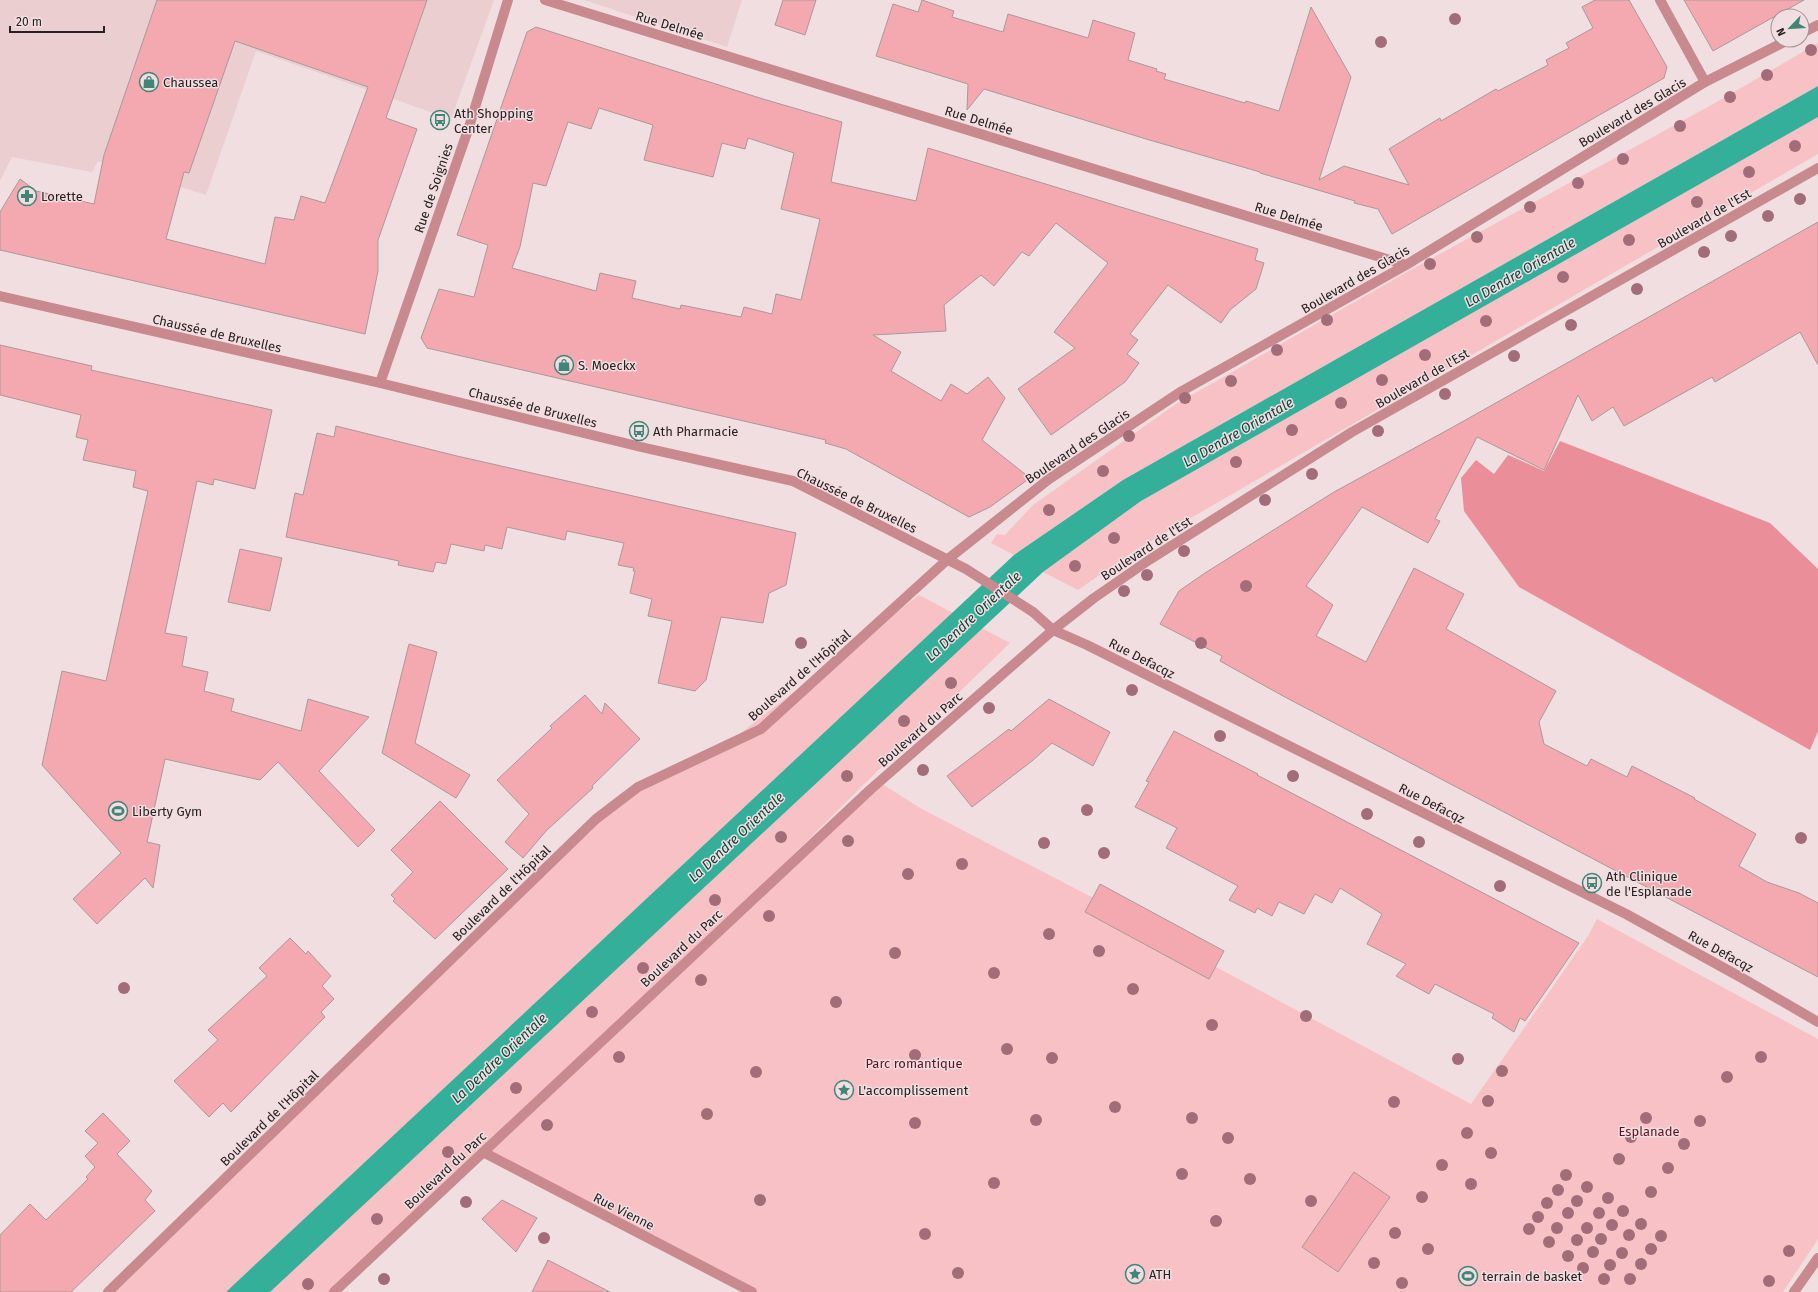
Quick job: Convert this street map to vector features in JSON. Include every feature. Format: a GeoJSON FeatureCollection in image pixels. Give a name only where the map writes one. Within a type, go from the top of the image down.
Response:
{"type":"FeatureCollection","features":[{"type":"Feature","properties":{"kind":"street","name":"Rue de Soignies"},"geometry":{"type":"LineString","coordinates":[[380,383],[468,126],[508,0]]}},
{"type":"Feature","properties":{"kind":"street","name":"Rue Delmée"},"geometry":{"type":"LineString","coordinates":[[545,0],[1406,265]]}},
{"type":"Feature","properties":{"kind":"street"},"geometry":{"type":"LineString","coordinates":[[1660,0],[1706,82]]}},
{"type":"Feature","properties":{"kind":"street","name":"Boulevard des Glacis"},"geometry":{"type":"LineString","coordinates":[[948,560],[1049,479],[1182,391],[1406,265],[1706,82],[1772,48]]}},
{"type":"Feature","properties":{"kind":"street","name":"Boulevard de l'Est"},"geometry":{"type":"LineString","coordinates":[[1053,630],[1094,598],[1149,560],[1352,432],[1818,168]]}},
{"type":"Feature","properties":{"kind":"street","name":"Chaussée de Bruxelles"},"geometry":{"type":"LineString","coordinates":[[0,296],[380,383],[642,447],[793,481],[966,569],[1033,612]]}},
{"type":"Feature","properties":{"kind":"street","name":"Boulevard de l'Hôpital"},"geometry":{"type":"LineString","coordinates":[[108,1292],[596,819],[638,787],[761,729],[948,560]]}},
{"type":"Feature","properties":{"kind":"street","name":"Rue Defacqz"},"geometry":{"type":"LineString","coordinates":[[1033,612],[1053,630],[1086,645],[1626,914],[1818,1022]]}},
{"type":"Feature","properties":{"kind":"street","name":"Boulevard du Parc"},"geometry":{"type":"LineString","coordinates":[[334,1292],[871,789],[1053,630]]}},
{"type":"Feature","properties":{"kind":"street","name":"Rue Vienne"},"geometry":{"type":"LineString","coordinates":[[484,1152],[752,1292]]}},
{"type":"Feature","properties":{"kind":"street"},"geometry":{"type":"LineString","coordinates":[[1794,1292],[1818,1258]]}},
{"type":"Feature","properties":{"kind":"shaded area"},"geometry":{"type":"Polygon","coordinates":[[[0,0],[494,0],[451,119],[256,51],[206,195],[98,161],[92,172],[12,157],[0,181],[0,0]]]}},
{"type":"Feature","properties":{"kind":"shaded area"},"geometry":{"type":"Polygon","coordinates":[[[584,0],[742,0],[727,47],[584,0]]]}},
{"type":"Feature","properties":{"kind":"shaded area"},"geometry":{"type":"Polygon","coordinates":[[[1560,441],[1770,523],[1818,569],[1818,731],[1810,750],[1519,587],[1464,511],[1461,478],[1476,460],[1494,474],[1508,455],[1544,471],[1560,441]]]}},
{"type":"Feature","properties":{"kind":"green space"},"geometry":{"type":"Polygon","coordinates":[[[1818,43],[1818,86],[1123,480],[1014,555],[991,543],[997,534],[1005,535],[1033,505],[1176,404],[1407,272],[1715,103],[1818,43]]]}},
{"type":"Feature","properties":{"kind":"green space"},"geometry":{"type":"Polygon","coordinates":[[[1818,117],[1818,154],[1134,551],[1078,590],[1043,572],[1141,501],[1818,117]]]}},
{"type":"Feature","properties":{"kind":"green space"},"geometry":{"type":"Polygon","coordinates":[[[919,595],[1010,643],[861,787],[716,932],[879,782],[920,808],[1101,902],[1216,967],[1471,1104],[1588,936],[1597,919],[1818,1039],[1818,1239],[1783,1292],[752,1292],[484,1152],[334,1292],[108,1292],[596,819],[638,787],[724,746],[919,595]]]}},
{"type":"Feature","properties":{"kind":"water","name":"La Dendre Orientale"},"geometry":{"type":"Polygon","coordinates":[[[1818,86],[1818,117],[1141,501],[1043,572],[270,1292],[226,1292],[1014,555],[1123,480],[1818,86]]]}},
{"type":"Feature","properties":{"kind":"building"},"geometry":{"type":"Polygon","coordinates":[[[157,0],[427,0],[386,118],[417,129],[378,240],[378,271],[365,334],[0,250],[0,212],[20,179],[36,191],[94,204],[104,155],[157,0]],[[235,41],[189,173],[184,172],[166,239],[265,264],[275,217],[294,220],[301,196],[325,203],[368,87],[235,41]]]}},
{"type":"Feature","properties":{"kind":"building"},"geometry":{"type":"Polygon","coordinates":[[[783,0],[816,0],[805,35],[775,25],[783,0]]]}},
{"type":"Feature","properties":{"kind":"building"},"geometry":{"type":"Polygon","coordinates":[[[922,0],[954,11],[952,17],[1003,32],[1008,14],[1088,38],[1093,20],[1135,33],[1128,60],[1157,69],[1156,71],[1166,74],[1164,79],[1245,103],[1246,101],[1279,111],[1311,7],[1351,77],[1319,180],[1344,166],[1409,185],[1389,149],[1440,118],[1441,121],[1496,89],[1498,91],[1548,65],[1546,60],[1569,48],[1566,43],[1593,28],[1582,7],[1595,0],[1629,0],[1667,67],[1664,78],[1392,234],[1378,209],[1354,203],[1355,201],[984,89],[967,110],[968,84],[876,56],[893,4],[918,12],[922,0]]]}},
{"type":"Feature","properties":{"kind":"building"},"geometry":{"type":"Polygon","coordinates":[[[1684,0],[1804,0],[1790,8],[1770,8],[1770,19],[1713,51],[1684,0]]]}},
{"type":"Feature","properties":{"kind":"building"},"geometry":{"type":"Polygon","coordinates":[[[536,27],[763,99],[842,122],[831,182],[916,201],[928,148],[1258,249],[1255,260],[1264,263],[1256,289],[1230,310],[1221,323],[1168,285],[1130,334],[1138,340],[1127,354],[1139,363],[1125,382],[1051,435],[1018,389],[1075,348],[1054,332],[1108,263],[1056,223],[1029,256],[1022,252],[994,286],[981,275],[944,305],[946,331],[873,335],[901,352],[891,371],[941,401],[951,384],[967,394],[988,377],[1005,398],[982,440],[1030,478],[990,507],[969,517],[846,449],[825,443],[826,440],[427,348],[421,338],[439,289],[474,297],[488,245],[457,235],[527,32],[536,27]],[[599,108],[591,129],[568,122],[546,186],[533,183],[520,247],[512,268],[596,291],[600,273],[636,281],[632,298],[680,309],[681,305],[741,317],[744,307],[772,314],[776,294],[801,300],[820,219],[781,209],[794,153],[748,138],[745,149],[722,143],[713,177],[644,160],[653,125],[599,108]]]}},
{"type":"Feature","properties":{"kind":"building"},"geometry":{"type":"Polygon","coordinates":[[[1818,222],[1818,365],[1800,332],[1715,382],[1712,377],[1624,426],[1613,407],[1592,421],[1578,395],[1544,470],[1477,437],[1435,519],[1440,521],[1428,543],[1362,507],[1306,586],[1333,605],[1316,636],[1366,662],[1414,568],[1464,594],[1446,629],[1556,691],[1539,722],[1544,744],[1587,766],[1591,759],[1627,777],[1632,766],[1695,798],[1694,799],[1756,834],[1739,866],[1767,882],[1799,893],[1818,903],[1818,977],[1283,696],[1220,661],[1222,656],[1160,624],[1179,591],[1334,492],[1453,427],[1818,222]]]}},
{"type":"Feature","properties":{"kind":"building"},"geometry":{"type":"Polygon","coordinates":[[[0,345],[92,366],[91,370],[272,410],[255,489],[214,479],[213,485],[197,481],[165,633],[187,637],[182,666],[208,672],[204,691],[234,699],[231,711],[301,731],[308,699],[369,717],[319,771],[375,830],[358,847],[278,762],[260,780],[165,759],[147,842],[160,845],[153,888],[145,878],[97,924],[73,899],[121,853],[42,765],[62,671],[106,681],[148,491],[133,487],[136,471],[83,460],[88,440],[76,437],[81,415],[0,395],[0,345]]]}},
{"type":"Feature","properties":{"kind":"building"},"geometry":{"type":"Polygon","coordinates":[[[336,426],[457,456],[796,533],[786,585],[769,593],[763,623],[721,617],[706,680],[695,691],[658,683],[672,621],[648,616],[652,599],[630,593],[635,571],[633,571],[634,568],[618,565],[624,543],[567,531],[565,540],[507,527],[502,549],[485,545],[484,551],[451,544],[446,564],[436,562],[433,572],[398,565],[399,561],[286,537],[295,493],[303,495],[317,433],[334,437],[336,426]]]}},
{"type":"Feature","properties":{"kind":"building"},"geometry":{"type":"Polygon","coordinates":[[[240,549],[282,558],[270,611],[228,602],[240,549]]]}},
{"type":"Feature","properties":{"kind":"building"},"geometry":{"type":"Polygon","coordinates":[[[409,644],[437,652],[415,743],[470,775],[456,798],[382,753],[409,644]]]}},
{"type":"Feature","properties":{"kind":"building"},"geometry":{"type":"Polygon","coordinates":[[[585,695],[602,714],[605,703],[640,739],[592,786],[593,788],[546,831],[523,858],[505,842],[529,814],[497,780],[552,728],[550,726],[585,695]]]}},
{"type":"Feature","properties":{"kind":"building"},"geometry":{"type":"Polygon","coordinates":[[[1049,699],[1110,732],[1093,766],[1052,743],[1032,761],[972,807],[947,776],[1009,729],[1011,731],[1049,699]]]}},
{"type":"Feature","properties":{"kind":"building"},"geometry":{"type":"Polygon","coordinates":[[[1174,731],[1579,943],[1525,1021],[1520,1018],[1514,1032],[1492,1018],[1494,1014],[1435,984],[1429,994],[1396,976],[1406,964],[1367,944],[1382,914],[1340,888],[1332,903],[1315,894],[1304,914],[1279,902],[1272,916],[1257,908],[1255,913],[1229,900],[1238,886],[1166,848],[1177,828],[1135,807],[1149,782],[1146,781],[1174,731]]]}},
{"type":"Feature","properties":{"kind":"building"},"geometry":{"type":"Polygon","coordinates":[[[440,801],[508,869],[435,939],[393,901],[395,899],[391,895],[413,872],[391,850],[440,801]]]}},
{"type":"Feature","properties":{"kind":"building"},"geometry":{"type":"Polygon","coordinates":[[[1100,884],[1224,951],[1209,979],[1085,912],[1100,884]]]}},
{"type":"Feature","properties":{"kind":"building"},"geometry":{"type":"Polygon","coordinates":[[[290,938],[306,954],[308,951],[331,976],[322,986],[334,999],[321,1012],[325,1017],[231,1112],[223,1103],[209,1117],[174,1081],[218,1040],[208,1030],[267,976],[259,968],[290,938]]]}},
{"type":"Feature","properties":{"kind":"building"},"geometry":{"type":"Polygon","coordinates":[[[103,1113],[130,1141],[117,1154],[152,1191],[145,1200],[155,1211],[71,1292],[0,1292],[0,1235],[30,1204],[46,1220],[88,1179],[86,1177],[95,1167],[85,1156],[98,1143],[85,1131],[103,1113]]]}},
{"type":"Feature","properties":{"kind":"building"},"geometry":{"type":"Polygon","coordinates":[[[1354,1172],[1390,1197],[1338,1272],[1302,1247],[1354,1172]]]}},
{"type":"Feature","properties":{"kind":"building"},"geometry":{"type":"Polygon","coordinates":[[[502,1200],[537,1218],[516,1252],[482,1219],[502,1200]]]}},
{"type":"Feature","properties":{"kind":"building"},"geometry":{"type":"Polygon","coordinates":[[[548,1260],[610,1292],[532,1292],[548,1260]]]}},
{"type":"Feature","properties":{"kind":"place","name":"Chaussea"},"geometry":{"type":"Point","coordinates":[149,82]}},
{"type":"Feature","properties":{"kind":"place","name":"Ath Shopping Center"},"geometry":{"type":"Point","coordinates":[440,120]}},
{"type":"Feature","properties":{"kind":"place","name":"Lorette"},"geometry":{"type":"Point","coordinates":[27,196]}},
{"type":"Feature","properties":{"kind":"place","name":"S. Moeckx"},"geometry":{"type":"Point","coordinates":[564,365]}},
{"type":"Feature","properties":{"kind":"place","name":"Ath Pharmacie"},"geometry":{"type":"Point","coordinates":[639,431]}},
{"type":"Feature","properties":{"kind":"place","name":"Liberty Gym"},"geometry":{"type":"Point","coordinates":[118,811]}},
{"type":"Feature","properties":{"kind":"place","name":"Ath Clinique de l'Esplanade"},"geometry":{"type":"Point","coordinates":[1592,883]}},
{"type":"Feature","properties":{"kind":"place","name":"L'accomplissement"},"geometry":{"type":"Point","coordinates":[844,1090]}},
{"type":"Feature","properties":{"kind":"place","name":"ATH"},"geometry":{"type":"Point","coordinates":[1135,1274]}},
{"type":"Feature","properties":{"kind":"place","name":"terrain de basket"},"geometry":{"type":"Point","coordinates":[1468,1276]}},
{"type":"Feature","properties":{"kind":"park label","name":"Parc romantique"},"geometry":{"type":"Point","coordinates":[914,1063]}},
{"type":"Feature","properties":{"kind":"park label","name":"Esplanade"},"geometry":{"type":"Point","coordinates":[1649,1131]}}]}
